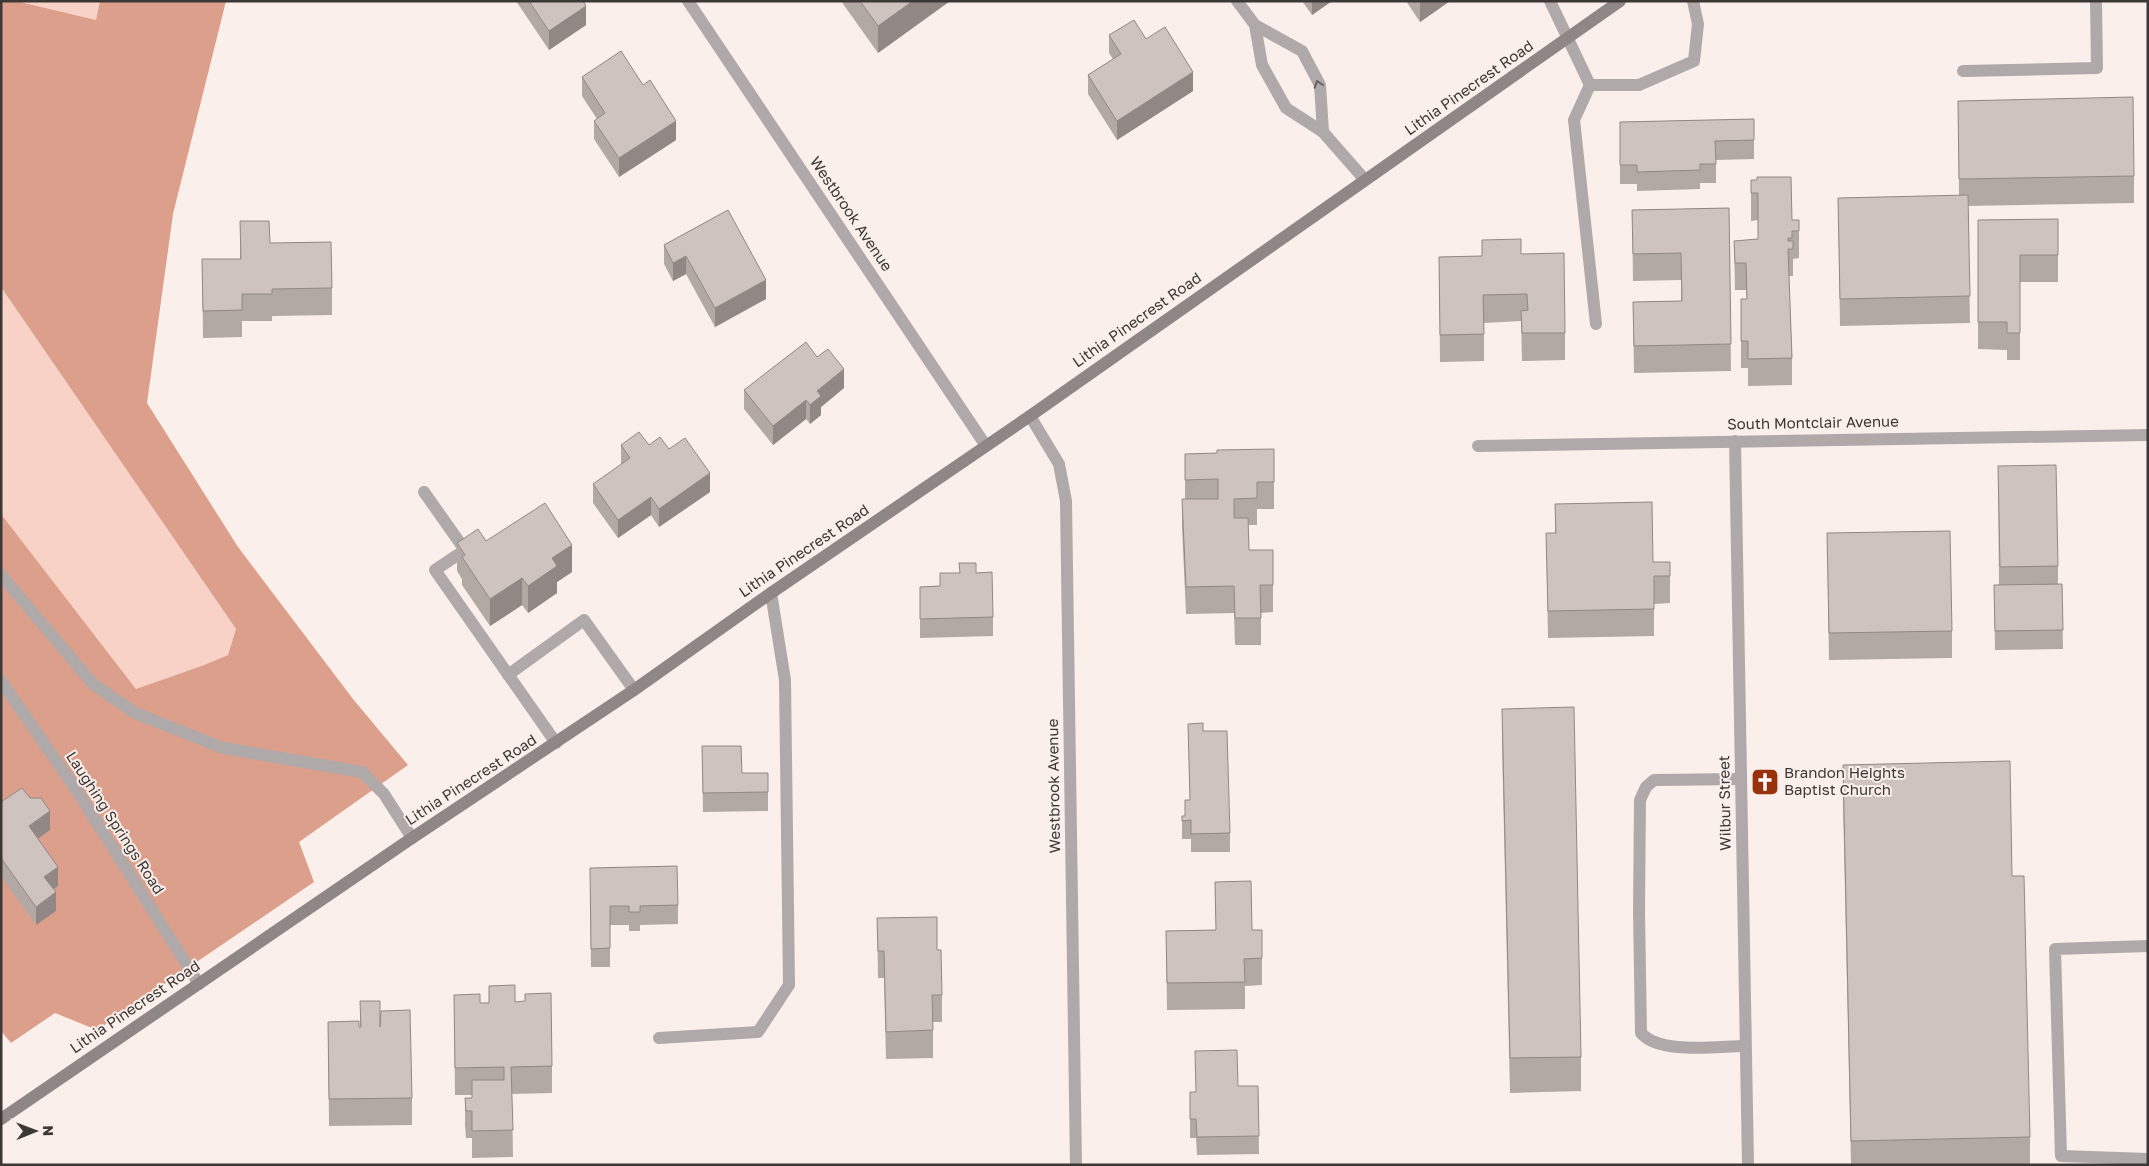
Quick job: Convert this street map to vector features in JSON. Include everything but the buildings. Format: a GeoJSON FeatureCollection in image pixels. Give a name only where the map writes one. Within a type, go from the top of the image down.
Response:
{"type":"FeatureCollection","features":[{"type":"Feature","properties":{"kind":"main road","name":"Lithia Pinecrest Road"},"geometry":{"type":"LineString","coordinates":[[1,1118],[412,838],[634,690],[771,593],[1030,416],[1620,1]]}},
{"type":"Feature","properties":{"kind":"street","name":"Westbrook Avenue"},"geometry":{"type":"LineString","coordinates":[[688,1],[986,446]]}},
{"type":"Feature","properties":{"kind":"street"},"geometry":{"type":"LineString","coordinates":[[1237,1],[1255,25],[1302,51],[1320,85],[1323,132]]}},
{"type":"Feature","properties":{"kind":"street"},"geometry":{"type":"LineString","coordinates":[[1550,1],[1590,85],[1574,120],[1596,324]]}},
{"type":"Feature","properties":{"kind":"street"},"geometry":{"type":"LineString","coordinates":[[1590,85],[1639,85],[1694,60],[1698,24],[1693,1]]}},
{"type":"Feature","properties":{"kind":"street"},"geometry":{"type":"LineString","coordinates":[[1963,72],[2097,68],[2096,1]]}},
{"type":"Feature","properties":{"kind":"street"},"geometry":{"type":"LineString","coordinates":[[1255,25],[1262,65],[1286,108],[1323,132],[1365,180]]}},
{"type":"Feature","properties":{"kind":"street","name":"Westbrook Avenue"},"geometry":{"type":"LineString","coordinates":[[1030,416],[1059,464],[1066,501],[1076,1165]]}},
{"type":"Feature","properties":{"kind":"street","name":"South Montclair Avenue"},"geometry":{"type":"LineString","coordinates":[[1478,446],[1736,440],[2148,435]]}},
{"type":"Feature","properties":{"kind":"street","name":"Wilbur Street"},"geometry":{"type":"LineString","coordinates":[[1736,440],[1748,1165]]}},
{"type":"Feature","properties":{"kind":"street"},"geometry":{"type":"LineString","coordinates":[[424,492],[465,550],[435,570],[556,743]]}},
{"type":"Feature","properties":{"kind":"street"},"geometry":{"type":"LineString","coordinates":[[1,575],[93,684],[135,713],[223,748],[362,772],[384,794],[412,838]]}},
{"type":"Feature","properties":{"kind":"street"},"geometry":{"type":"LineString","coordinates":[[659,1038],[758,1032],[789,985],[785,680],[771,593]]}},
{"type":"Feature","properties":{"kind":"street"},"geometry":{"type":"LineString","coordinates":[[508,675],[584,620],[634,690]]}},
{"type":"Feature","properties":{"kind":"street","name":"Laughing Springs Road"},"geometry":{"type":"LineString","coordinates":[[1,680],[77,791],[198,984]]}},
{"type":"Feature","properties":{"kind":"street"},"geometry":{"type":"LineString","coordinates":[[1741,779],[1654,780],[1646,787],[1640,800],[1639,921],[1641,1033],[1647,1040],[1656,1044],[1675,1047],[1746,1046]]}},
{"type":"Feature","properties":{"kind":"street"},"geometry":{"type":"LineString","coordinates":[[2148,946],[2055,949],[2061,1156],[2148,1159]]}},
{"type":"Feature","properties":{"kind":"shaded area"},"geometry":{"type":"Polygon","coordinates":[[[1,1],[16,1],[96,20],[100,1],[226,1],[173,214],[147,403],[238,547],[353,699],[408,765],[299,842],[314,882],[97,1030],[55,1013],[11,1043],[1,1031],[1,514],[136,689],[228,655],[236,629],[1,287],[1,1]]]}},
{"type":"Feature","properties":{"kind":"shaded area"},"geometry":{"type":"Polygon","coordinates":[[[16,1],[100,1],[96,20],[16,1]]]}},
{"type":"Feature","properties":{"kind":"shaded area"},"geometry":{"type":"Polygon","coordinates":[[[1,287],[236,629],[228,655],[136,689],[1,514],[1,287]]]}},
{"type":"Feature","properties":{"kind":"place","name":"Brandon Heights Baptist Church"},"geometry":{"type":"Point","coordinates":[1765,782]}}]}
